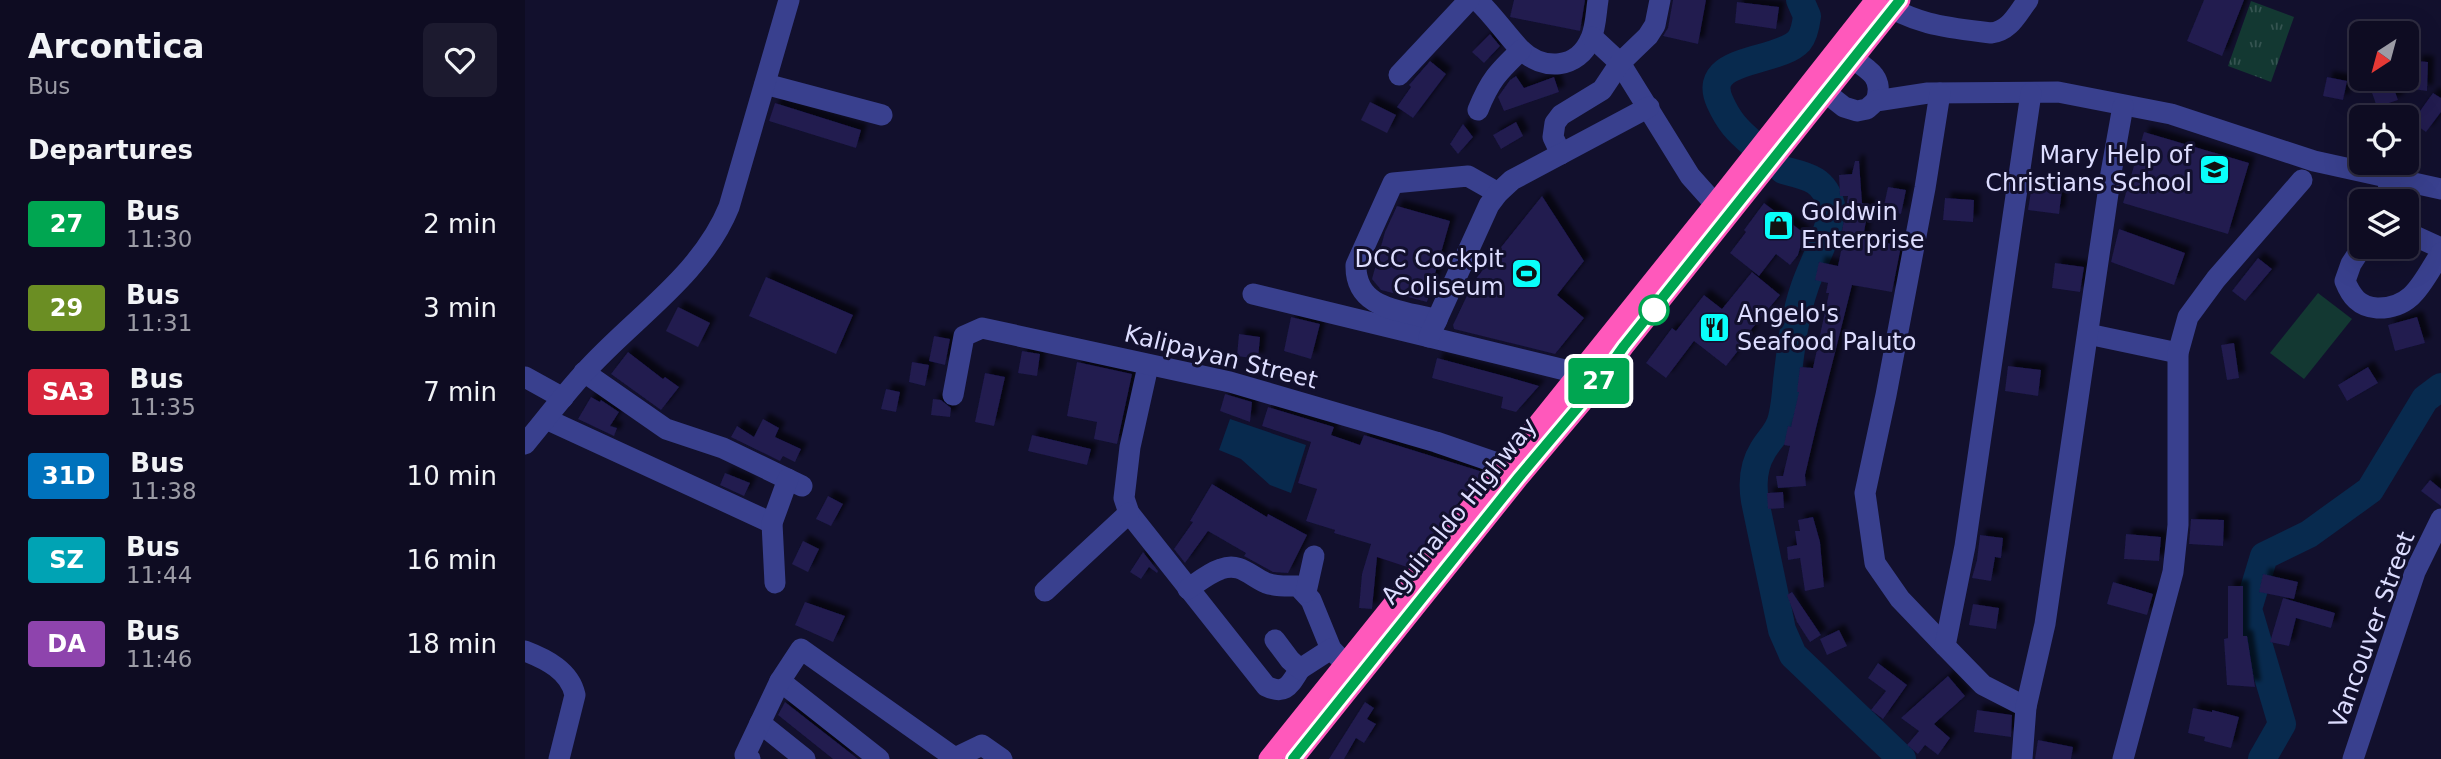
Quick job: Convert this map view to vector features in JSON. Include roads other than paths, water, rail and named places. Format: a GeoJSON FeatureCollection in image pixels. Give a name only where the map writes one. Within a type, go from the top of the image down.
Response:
{"type":"FeatureCollection","features":[{"type":"Feature","properties":{"kind":"highway","name":"Aguinaldo Highway"},"geometry":{"type":"LineString","coordinates":[[1780,136],[1825,92],[1853,59],[1887,2]]}},
{"type":"Feature","properties":{"kind":"highway","name":"Aguinaldo Highway"},"geometry":{"type":"LineString","coordinates":[[1585,382],[1624,346],[1749,176],[1887,2]]}},
{"type":"Feature","properties":{"kind":"highway","name":"Aguinaldo Highway"},"geometry":{"type":"LineString","coordinates":[[1269,759],[1345,663],[1511,472],[1585,382],[1715,204],[1749,176]]}},
{"type":"Feature","properties":{"kind":"highway","name":"Aguinaldo Highway"},"geometry":{"type":"LineString","coordinates":[[1293,759],[1345,663]]}},
{"type":"Feature","properties":{"kind":"street"},"geometry":{"type":"LineString","coordinates":[[525,444],[584,372],[692,265],[720,229],[729,207],[789,0]]}},
{"type":"Feature","properties":{"kind":"street"},"geometry":{"type":"LineString","coordinates":[[1399,75],[1469,0]]}},
{"type":"Feature","properties":{"kind":"street"},"geometry":{"type":"LineString","coordinates":[[1477,0],[1496,8],[1521,50],[1540,63],[1556,66],[1571,61],[1583,51],[1592,37],[1598,0]]}},
{"type":"Feature","properties":{"kind":"street"},"geometry":{"type":"LineString","coordinates":[[1561,154],[1553,137],[1555,123],[1561,115],[1601,90],[1620,63],[1652,31],[1657,21],[1660,0]]}},
{"type":"Feature","properties":{"kind":"street"},"geometry":{"type":"LineString","coordinates":[[1887,2],[1926,24],[1991,33],[2008,27],[2028,0]]}},
{"type":"Feature","properties":{"kind":"street"},"geometry":{"type":"LineString","coordinates":[[1592,37],[1620,63],[1690,176],[1715,204]]}},
{"type":"Feature","properties":{"kind":"street"},"geometry":{"type":"LineString","coordinates":[[1478,110],[1487,86],[1521,50]]}},
{"type":"Feature","properties":{"kind":"street"},"geometry":{"type":"LineString","coordinates":[[1825,92],[1844,107],[1857,111],[1867,109],[1877,91],[1873,72],[1853,59]]}},
{"type":"Feature","properties":{"kind":"street"},"geometry":{"type":"LineString","coordinates":[[765,84],[882,115]]}},
{"type":"Feature","properties":{"kind":"street"},"geometry":{"type":"LineString","coordinates":[[1877,91],[2059,92],[2171,114],[2314,161],[2441,189]]}},
{"type":"Feature","properties":{"kind":"street"},"geometry":{"type":"LineString","coordinates":[[1934,93],[1896,343],[1865,493],[1875,564],[1900,598],[1983,685],[2026,707]]}},
{"type":"Feature","properties":{"kind":"street"},"geometry":{"type":"LineString","coordinates":[[1944,646],[1965,546],[2031,93]]}},
{"type":"Feature","properties":{"kind":"street"},"geometry":{"type":"LineString","coordinates":[[2022,759],[2026,707],[2045,624],[2123,106]]}},
{"type":"Feature","properties":{"kind":"street"},"geometry":{"type":"LineString","coordinates":[[1433,329],[1489,205],[1498,192],[1512,180],[1649,107]]}},
{"type":"Feature","properties":{"kind":"street"},"geometry":{"type":"LineString","coordinates":[[1433,329],[1375,303],[1362,293],[1356,280],[1356,265],[1393,183],[1468,176],[1498,192]]}},
{"type":"Feature","properties":{"kind":"street"},"geometry":{"type":"LineString","coordinates":[[2388,189],[2391,179]]}},
{"type":"Feature","properties":{"kind":"street"},"geometry":{"type":"LineString","coordinates":[[2123,759],[2173,572],[2178,524],[2178,353],[2188,317],[2216,279],[2302,180]]}},
{"type":"Feature","properties":{"kind":"street"},"geometry":{"type":"LineString","coordinates":[[2419,238],[2441,248]]}},
{"type":"Feature","properties":{"kind":"street"},"geometry":{"type":"LineString","coordinates":[[2354,259],[2345,281],[2351,296],[2369,307],[2392,308],[2407,301],[2421,285],[2441,253]]}},
{"type":"Feature","properties":{"kind":"street"},"geometry":{"type":"LineString","coordinates":[[1253,294],[1433,329],[1569,371],[1585,382]]}},
{"type":"Feature","properties":{"kind":"street","name":"Kalipayan Street"},"geometry":{"type":"LineString","coordinates":[[953,395],[964,336],[982,328],[1243,385],[1436,442],[1511,472]]}},
{"type":"Feature","properties":{"kind":"street"},"geometry":{"type":"LineString","coordinates":[[2088,334],[2178,353]]}},
{"type":"Feature","properties":{"kind":"street"},"geometry":{"type":"LineString","coordinates":[[1148,366],[1130,447],[1124,498],[1129,513],[1188,589],[1266,686],[1278,691],[1284,689],[1300,669],[1345,663],[1306,592],[1299,586],[1266,583],[1248,571],[1236,567],[1222,569],[1188,589]]}},
{"type":"Feature","properties":{"kind":"street"},"geometry":{"type":"LineString","coordinates":[[584,372],[666,429],[723,449],[795,482],[772,523],[775,583]]}},
{"type":"Feature","properties":{"kind":"street"},"geometry":{"type":"LineString","coordinates":[[525,377],[563,398]]}},
{"type":"Feature","properties":{"kind":"street"},"geometry":{"type":"LineString","coordinates":[[546,419],[772,523]]}},
{"type":"Feature","properties":{"kind":"street"},"geometry":{"type":"LineString","coordinates":[[1045,591],[1129,513]]}},
{"type":"Feature","properties":{"kind":"street","name":"Vancouver Street"},"geometry":{"type":"LineString","coordinates":[[2353,759],[2416,572],[2441,519]]}},
{"type":"Feature","properties":{"kind":"street"},"geometry":{"type":"LineString","coordinates":[[1306,592],[1314,555]]}},
{"type":"Feature","properties":{"kind":"street"},"geometry":{"type":"LineString","coordinates":[[1275,640],[1300,669]]}},
{"type":"Feature","properties":{"kind":"street"},"geometry":{"type":"LineString","coordinates":[[750,759],[745,755],[780,681],[801,649],[955,758],[982,745],[1002,759]]}},
{"type":"Feature","properties":{"kind":"street"},"geometry":{"type":"LineString","coordinates":[[525,651],[560,671],[572,685],[575,695],[559,759]]}},
{"type":"Feature","properties":{"kind":"street"},"geometry":{"type":"LineString","coordinates":[[780,681],[879,759]]}},
{"type":"Feature","properties":{"kind":"street"},"geometry":{"type":"LineString","coordinates":[[760,723],[805,759]]}},
{"type":"Feature","properties":{"kind":"water"},"geometry":{"type":"Polygon","coordinates":[[[1230,419],[1306,445],[1291,493],[1270,485],[1241,459],[1219,450],[1230,419]]]}},
{"type":"Feature","properties":{"kind":"waterway"},"geometry":{"type":"LineString","coordinates":[[1753,144],[1727,115],[1720,102],[1717,87],[1721,76],[1730,69],[1775,54],[1799,41],[1807,16],[1800,0]]}},
{"type":"Feature","properties":{"kind":"waterway"},"geometry":{"type":"LineString","coordinates":[[1783,170],[1819,184],[1828,196],[1831,213],[1798,309],[1781,423],[1755,468],[1755,501],[1782,630],[1793,655],[1902,759]]}},
{"type":"Feature","properties":{"kind":"waterway"},"geometry":{"type":"LineString","coordinates":[[2262,759],[2282,724],[2248,609],[2264,556],[2309,534],[2370,490],[2425,399],[2441,387]]}},
{"type":"Feature","properties":{"kind":"place","name":"Mary Help of Christians School"},"geometry":{"type":"Point","coordinates":[2215,169]}},
{"type":"Feature","properties":{"kind":"place","name":"Goldwin Enterprise"},"geometry":{"type":"Point","coordinates":[1778,226]}},
{"type":"Feature","properties":{"kind":"place","name":"DCC Cockpit Coliseum"},"geometry":{"type":"Point","coordinates":[1527,273]}},
{"type":"Feature","properties":{"kind":"place","name":"Angelo's Seafood Paluto"},"geometry":{"type":"Point","coordinates":[1714,328]}}]}
